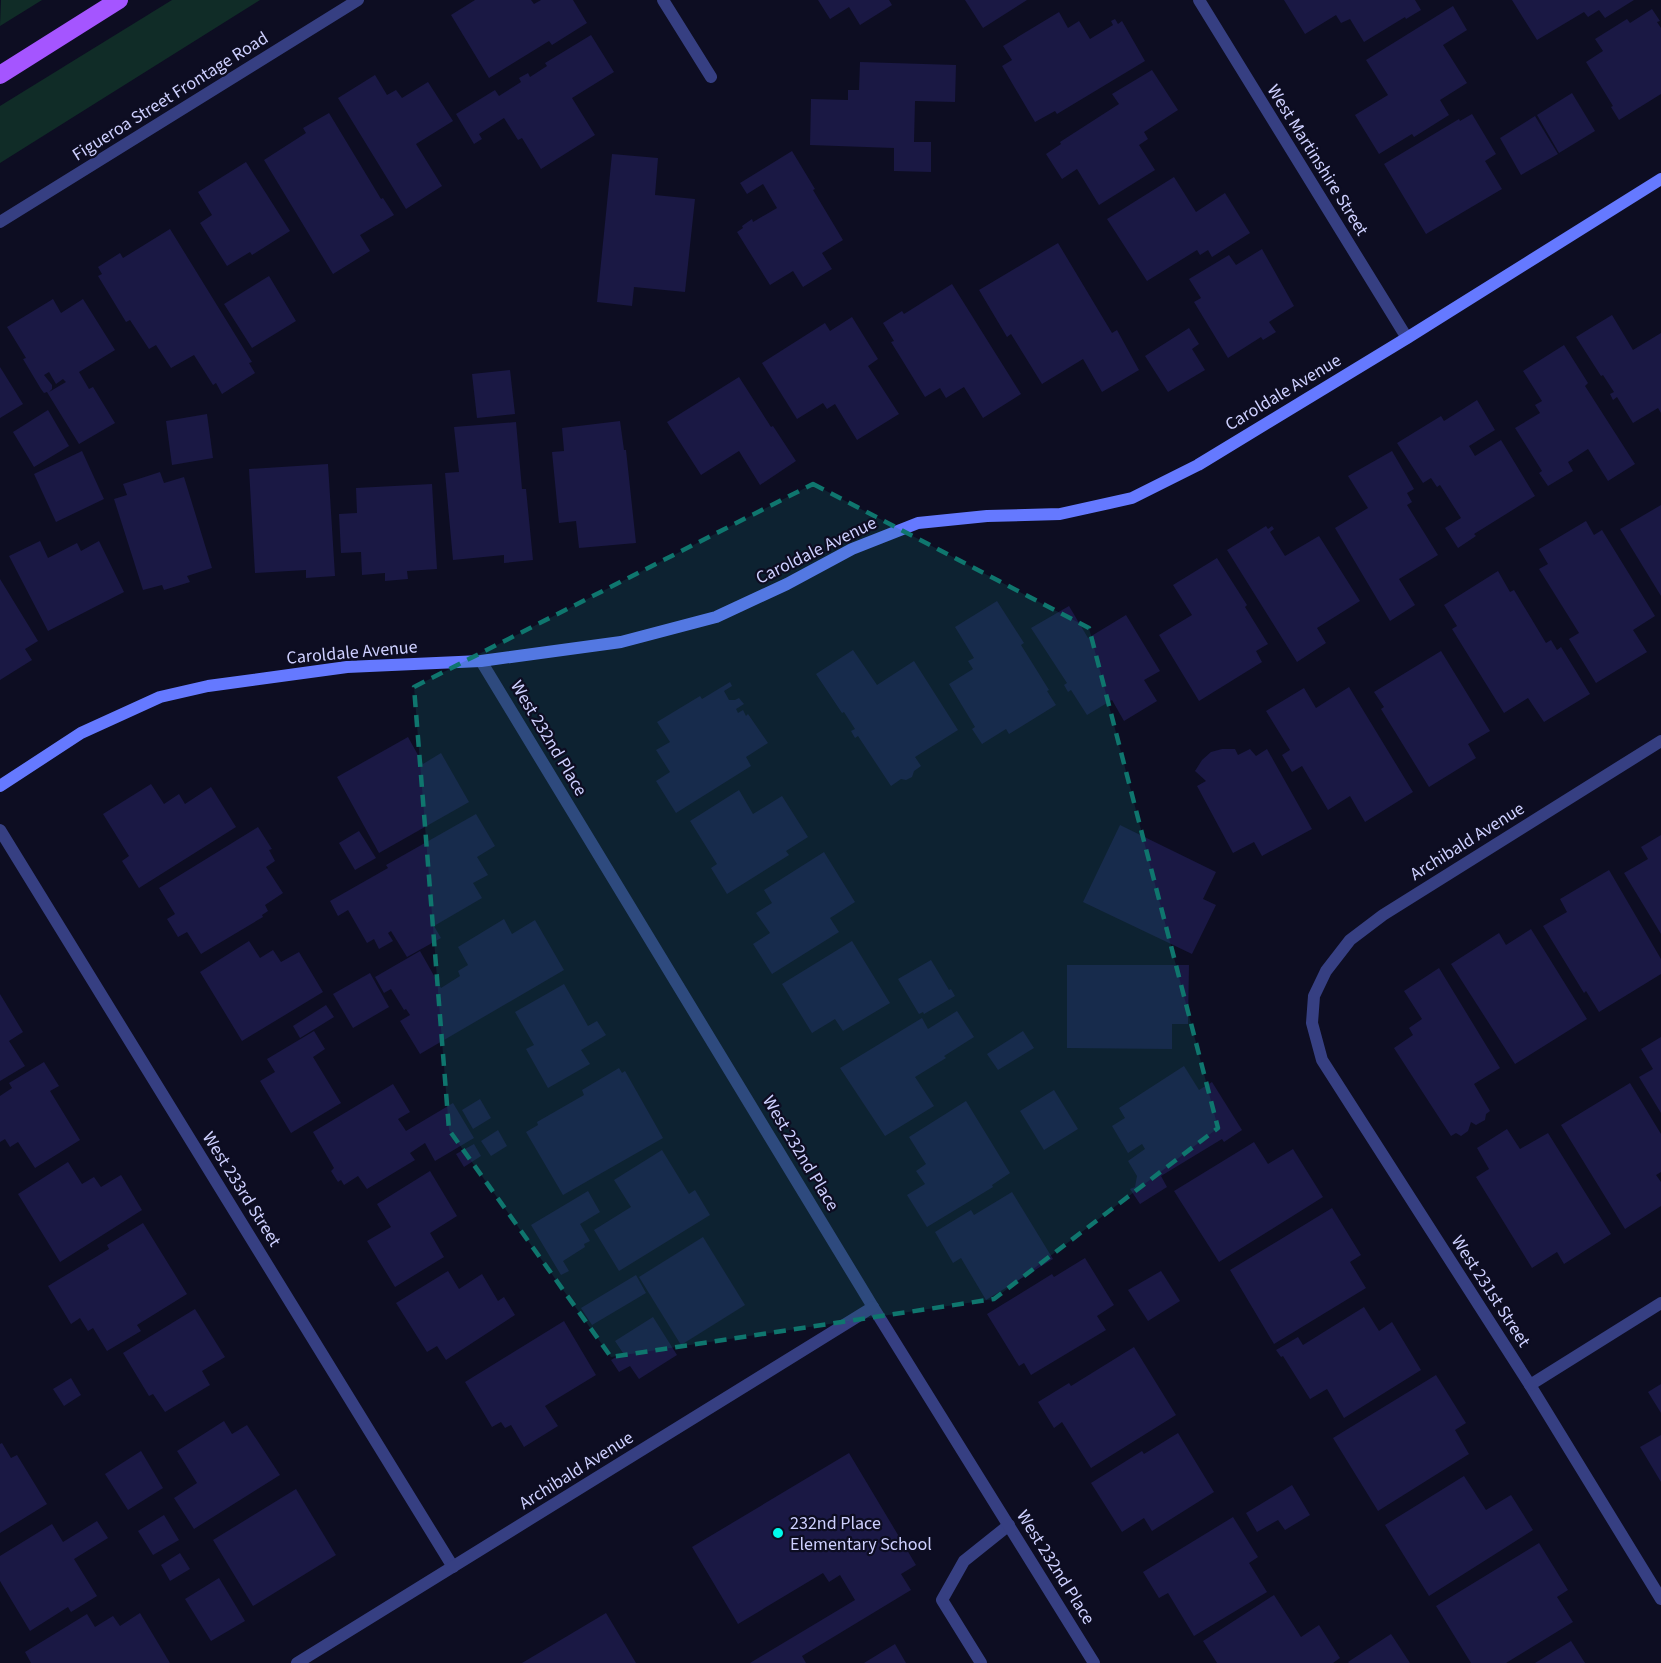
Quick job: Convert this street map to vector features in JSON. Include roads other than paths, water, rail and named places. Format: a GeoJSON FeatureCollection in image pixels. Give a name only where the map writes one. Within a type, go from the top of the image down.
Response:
{"type":"FeatureCollection","features":[{"type":"Feature","properties":{"kind":"main road"},"geometry":{"type":"LineString","coordinates":[[0,75],[119,0]]}},
{"type":"Feature","properties":{"kind":"street","name":"Figueroa Street Frontage Road"},"geometry":{"type":"LineString","coordinates":[[0,222],[358,0]]}},
{"type":"Feature","properties":{"kind":"street"},"geometry":{"type":"LineString","coordinates":[[663,0],[711,76]]}},
{"type":"Feature","properties":{"kind":"street","name":"West Martinshire Street"},"geometry":{"type":"LineString","coordinates":[[1199,0],[1407,338]]}},
{"type":"Feature","properties":{"kind":"street","name":"Caroldale Avenue"},"geometry":{"type":"LineString","coordinates":[[0,786],[81,733],[160,697],[208,686],[347,667],[481,661],[621,642],[716,617],[787,584],[852,549],[918,524],[987,516],[1060,514],[1132,498],[1198,465],[1661,179]]}},
{"type":"Feature","properties":{"kind":"street","name":"West 232nd Place"},"geometry":{"type":"LineString","coordinates":[[481,661],[873,1307],[1094,1663]]}},
{"type":"Feature","properties":{"kind":"street","name":"Archibald Avenue"},"geometry":{"type":"LineString","coordinates":[[1314,996],[1326,971],[1350,940],[1383,915],[1661,741]]}},
{"type":"Feature","properties":{"kind":"street","name":"West 233rd Street"},"geometry":{"type":"LineString","coordinates":[[0,830],[453,1567]]}},
{"type":"Feature","properties":{"kind":"street","name":"West 231st Street"},"geometry":{"type":"LineString","coordinates":[[1314,996],[1312,1023],[1322,1060],[1530,1385],[1661,1599]]}},
{"type":"Feature","properties":{"kind":"street"},"geometry":{"type":"LineString","coordinates":[[1530,1385],[1661,1304]]}},
{"type":"Feature","properties":{"kind":"street","name":"Archibald Avenue"},"geometry":{"type":"LineString","coordinates":[[297,1663],[873,1307]]}},
{"type":"Feature","properties":{"kind":"street"},"geometry":{"type":"LineString","coordinates":[[981,1663],[942,1600],[964,1561],[1009,1525]]}},
{"type":"Feature","properties":{"kind":"place","name":"232nd Place Elementary School"},"geometry":{"type":"Point","coordinates":[778,1533]}}]}
